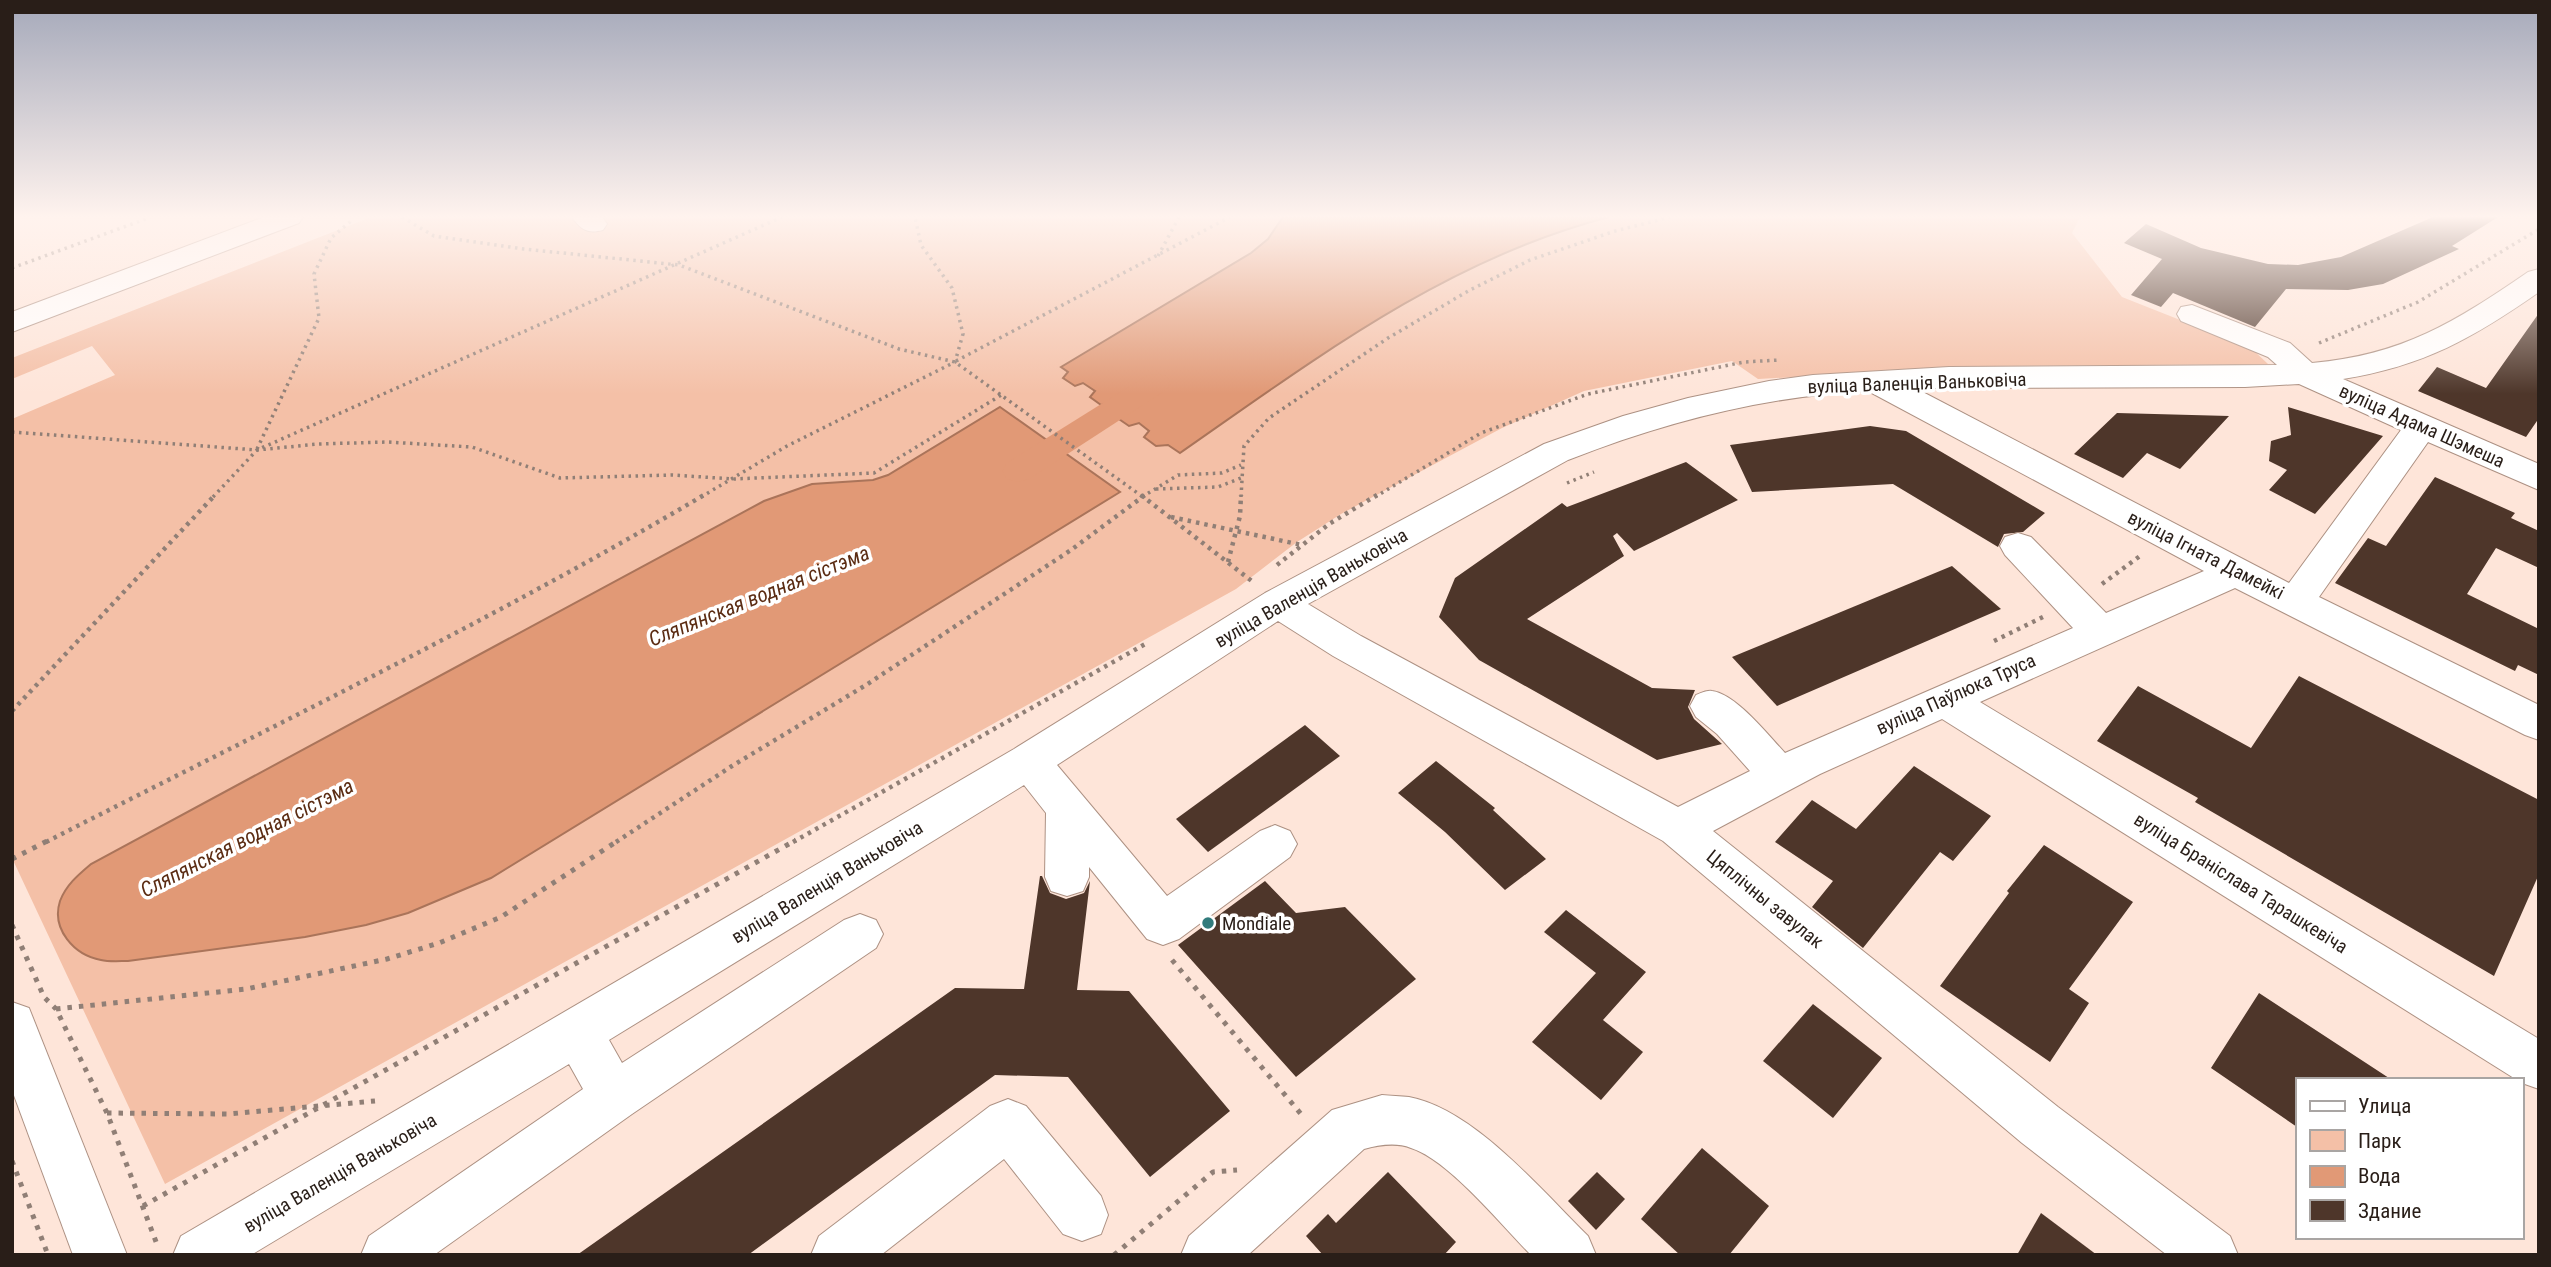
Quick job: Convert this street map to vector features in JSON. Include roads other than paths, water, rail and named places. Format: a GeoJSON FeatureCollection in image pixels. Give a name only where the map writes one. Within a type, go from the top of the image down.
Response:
{"type":"FeatureCollection","features":[{"type":"Feature","properties":{"kind":"street"},"geometry":{"type":"LineString","coordinates":[[12,295],[62,276]]}},
{"type":"Feature","properties":{"kind":"street"},"geometry":{"type":"LineString","coordinates":[[12,323],[134,276]]}},
{"type":"Feature","properties":{"kind":"street","name":"вуліца Валенція Ваньковіча"},"geometry":{"type":"LineString","coordinates":[[200,1255],[1029,761],[1261,596],[1556,452],[1672,411],[1769,391],[1875,381],[2305,375],[2392,358],[2438,343],[2533,287]]}},
{"type":"Feature","properties":{"kind":"street"},"geometry":{"type":"LineString","coordinates":[[2192,314],[2280,350],[2305,375]]}},
{"type":"Feature","properties":{"kind":"street","name":"вуліца Адама Шэмеша"},"geometry":{"type":"LineString","coordinates":[[2305,375],[2539,478]]}},
{"type":"Feature","properties":{"kind":"street","name":"вуліца Ігната Дамейкі"},"geometry":{"type":"LineString","coordinates":[[1875,381],[2296,601],[2539,724]]}},
{"type":"Feature","properties":{"kind":"street"},"geometry":{"type":"LineString","coordinates":[[2296,601],[2422,426]]}},
{"type":"Feature","properties":{"kind":"street"},"geometry":{"type":"LineString","coordinates":[[2018,546],[2099,630]]}},
{"type":"Feature","properties":{"kind":"street","name":"вуліца Паўлюка Труса"},"geometry":{"type":"LineString","coordinates":[[1678,828],[1780,775],[2099,630],[2239,570]]}},
{"type":"Feature","properties":{"kind":"street","name":"Цяплічны завулак"},"geometry":{"type":"LineString","coordinates":[[1261,596],[1678,828],[2040,1125],[2211,1255]]}},
{"type":"Feature","properties":{"kind":"street","name":"вуліца Браніслава Тарашкевіча"},"geometry":{"type":"LineString","coordinates":[[1944,700],[2539,1066]]}},
{"type":"Feature","properties":{"kind":"street"},"geometry":{"type":"LineString","coordinates":[[1710,706],[1731,723],[1780,775]]}},
{"type":"Feature","properties":{"kind":"street"},"geometry":{"type":"LineString","coordinates":[[1029,761],[1163,925],[1275,844]]}},
{"type":"Feature","properties":{"kind":"street"},"geometry":{"type":"LineString","coordinates":[[1067,877],[1068,807]]}},
{"type":"Feature","properties":{"kind":"street"},"geometry":{"type":"LineString","coordinates":[[388,1255],[614,1097],[860,934]]}},
{"type":"Feature","properties":{"kind":"street"},"geometry":{"type":"LineString","coordinates":[[38,1010],[100,1255]]}},
{"type":"Feature","properties":{"kind":"street"},"geometry":{"type":"LineString","coordinates":[[578,1032],[614,1097]]}},
{"type":"Feature","properties":{"kind":"street"},"geometry":{"type":"LineString","coordinates":[[1208,1255],[1350,1128],[1382,1120],[1411,1122],[1463,1150],[1569,1255]]}},
{"type":"Feature","properties":{"kind":"street"},"geometry":{"type":"LineString","coordinates":[[838,1255],[1008,1124],[1082,1215]]}},
{"type":"Feature","properties":{"kind":"water"},"geometry":{"type":"Polygon","coordinates":[[[1212,276],[1456,276],[1332,348],[1180,453],[1168,445],[1156,446],[1144,437],[1149,431],[1139,423],[1129,426],[1116,417],[1121,410],[1111,403],[1101,405],[1090,397],[1095,391],[1083,383],[1075,386],[1063,378],[1068,372],[1061,367],[1212,276]]]}},
{"type":"Feature","properties":{"kind":"water"},"geometry":{"type":"Polygon","coordinates":[[[1000,407],[1120,492],[491,878],[408,913],[366,925],[305,937],[128,961],[107,961],[82,953],[62,931],[58,911],[60,901],[69,885],[91,864],[764,501],[812,484],[873,480],[888,475],[1000,407]]]}},
{"type":"Feature","properties":{"kind":"waterway","name":"Сляпянская водная сістэма"},"geometry":{"type":"LineString","coordinates":[[1018,471],[1156,383]]}},
{"type":"Feature","properties":{"kind":"place","name":"Mondiale"},"geometry":{"type":"Point","coordinates":[1208,923]}}]}
